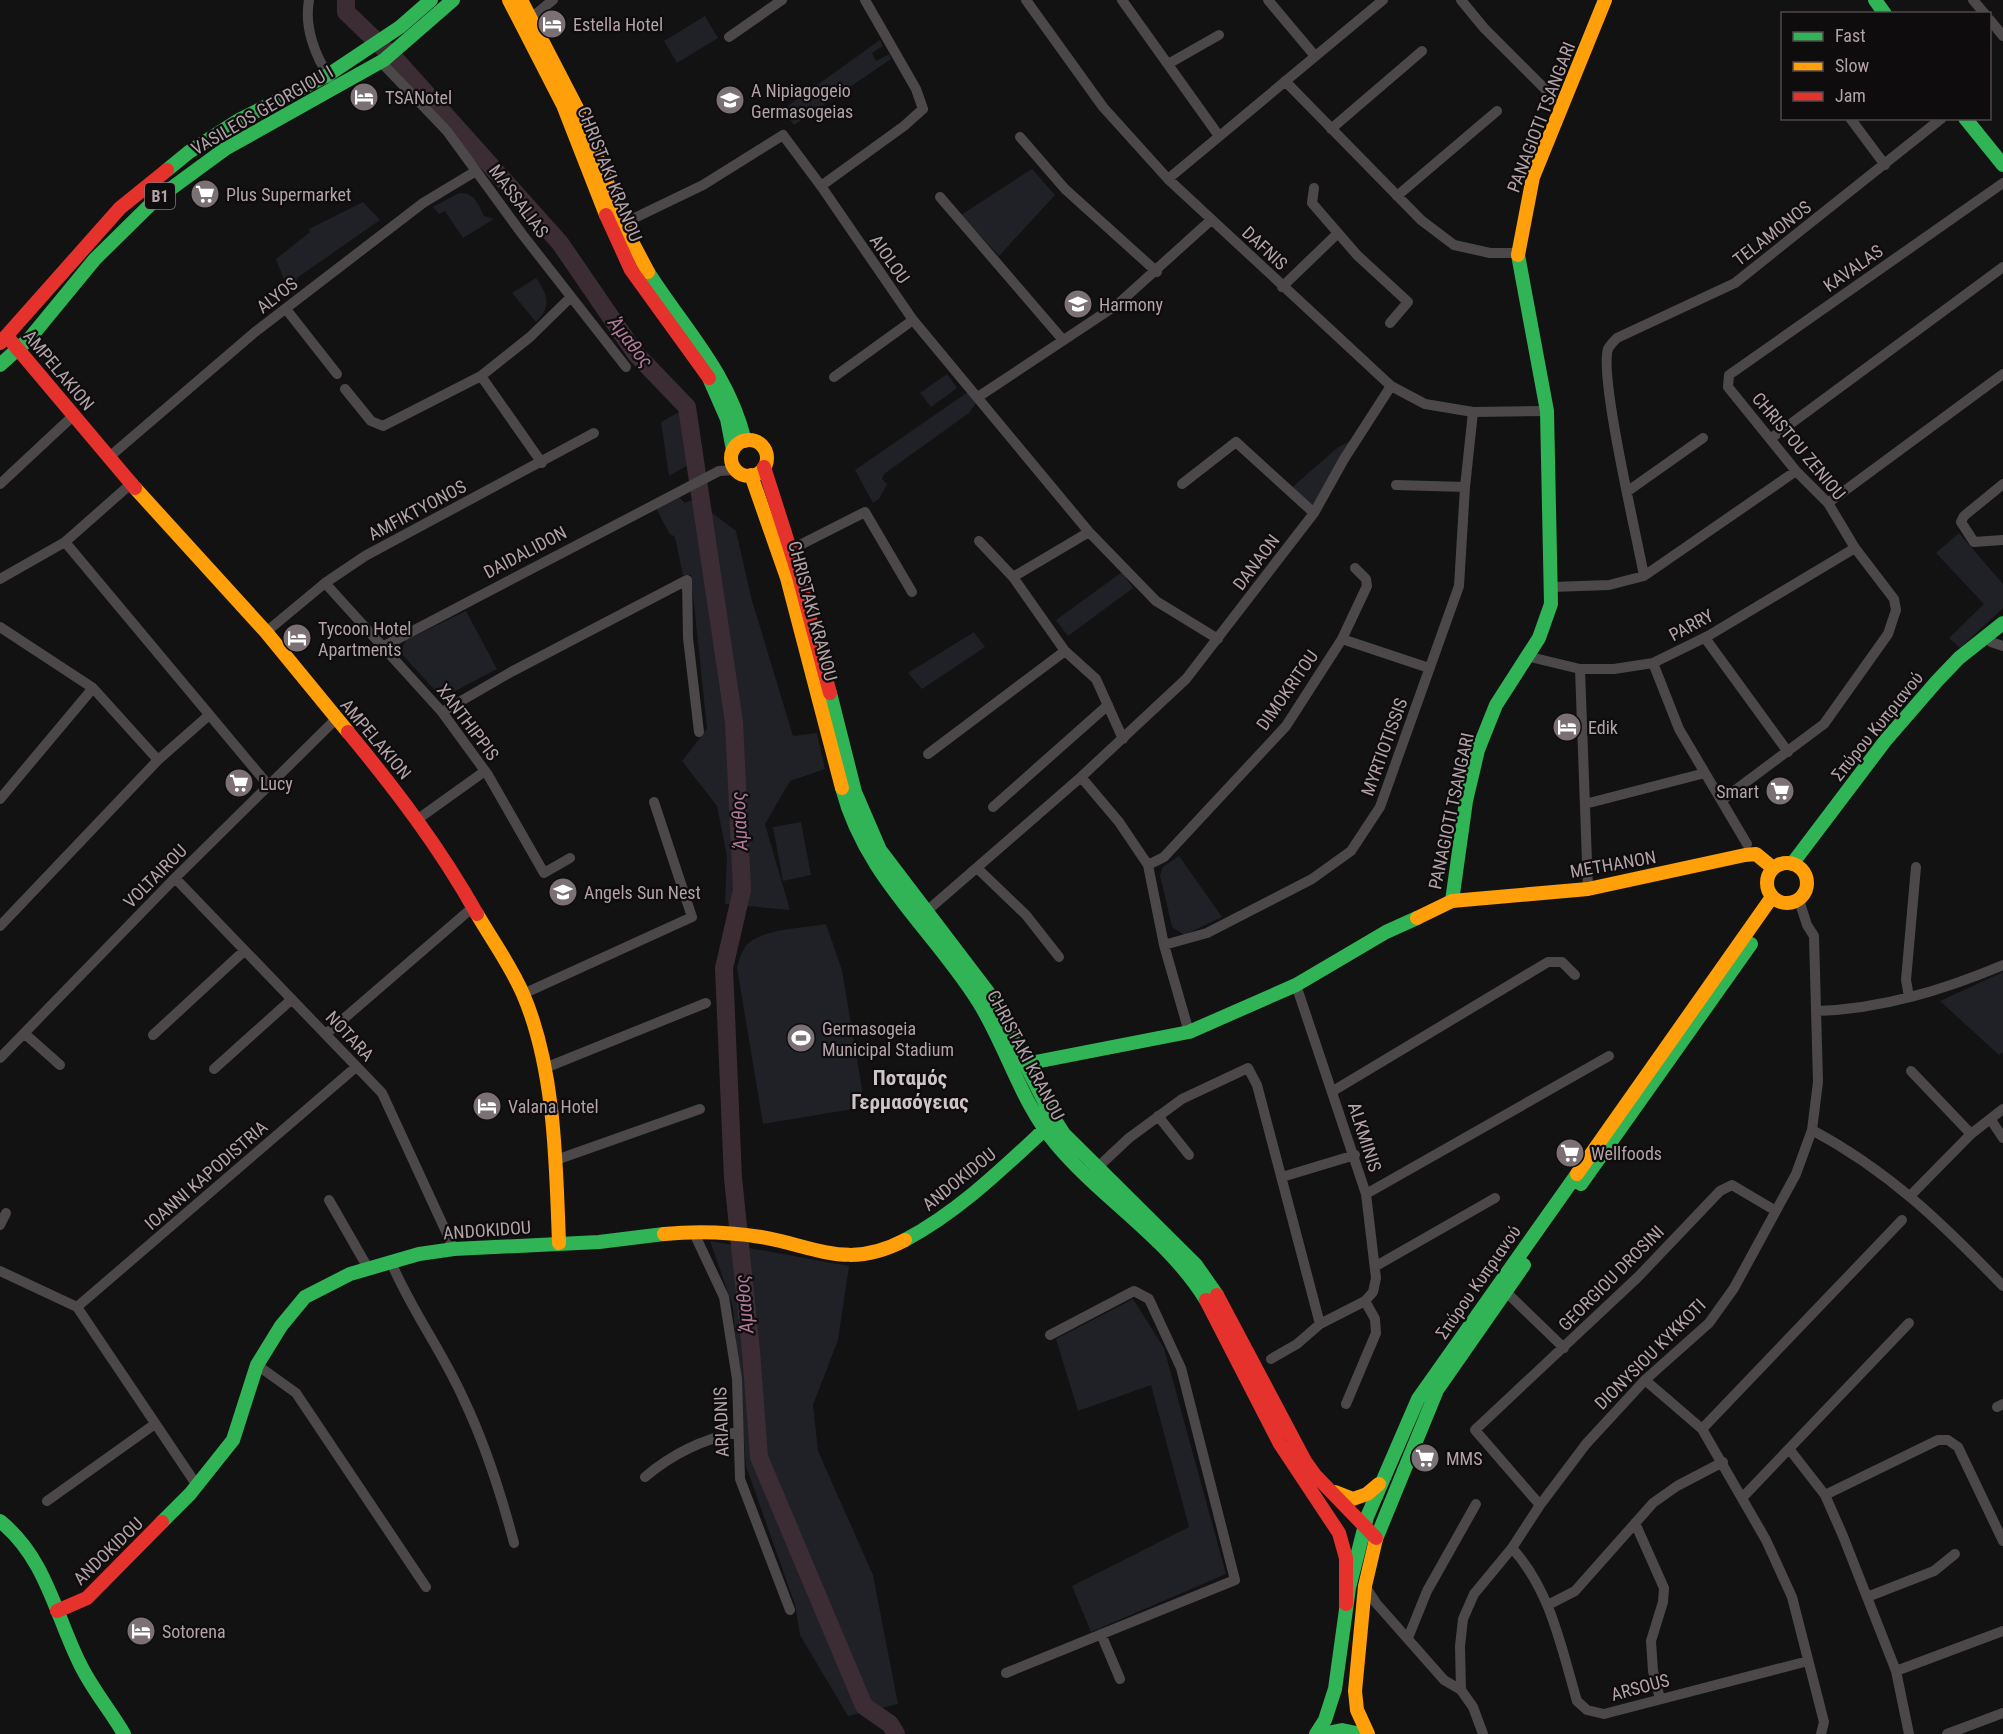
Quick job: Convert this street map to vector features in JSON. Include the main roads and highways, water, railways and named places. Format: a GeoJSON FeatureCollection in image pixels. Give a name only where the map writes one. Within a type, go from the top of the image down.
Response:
{"type":"FeatureCollection","features":[{"type":"Feature","properties":{"kind":"main road","name":"VASILEOS GEORGIOU I"},"geometry":{"type":"LineString","coordinates":[[3,340],[69,261],[145,187],[189,152],[239,120],[328,75],[370,48],[400,27],[430,0]]}},
{"type":"Feature","properties":{"kind":"main road","name":"VASILEOS GEORGIOU I"},"geometry":{"type":"LineString","coordinates":[[0,365],[17,347],[30,338],[95,259],[154,201],[217,154],[337,88],[382,60],[411,38],[453,0]]}},
{"type":"Feature","properties":{"kind":"main road","name":"CHRISTAKI KRANOU"},"geometry":{"type":"LineString","coordinates":[[509,0],[564,105],[613,232],[631,270],[708,376],[727,419],[732,452]]}},
{"type":"Feature","properties":{"kind":"main road","name":"CHRISTAKI KRANOU"},"geometry":{"type":"LineString","coordinates":[[521,0],[574,100],[642,262],[718,369],[738,412],[745,441]]}},
{"type":"Feature","properties":{"kind":"main road","name":"PANAGIOTI TSANGARI"},"geometry":{"type":"LineString","coordinates":[[1025,1064],[1189,1032],[1296,985],[1386,932],[1452,901],[1458,853],[1479,746],[1496,705],[1544,628],[1550,612],[1552,587],[1547,411],[1518,253],[1533,177],[1605,0]]}},
{"type":"Feature","properties":{"kind":"main road"},"geometry":{"type":"LineString","coordinates":[[1967,120],[2003,165]]}},
{"type":"Feature","properties":{"kind":"main road","name":"AMPELAKION"},"geometry":{"type":"LineString","coordinates":[[3,340],[17,347],[108,458],[133,482],[266,633],[418,819],[448,862],[472,908],[523,994],[545,1068],[555,1160],[559,1243]]}},
{"type":"Feature","properties":{"kind":"main road"},"geometry":{"type":"LineString","coordinates":[[745,441],[755,441],[763,448],[766,457],[764,467],[751,475],[735,470],[732,452],[745,441]]}},
{"type":"Feature","properties":{"kind":"main road","name":"CHRISTAKI KRANOU"},"geometry":{"type":"LineString","coordinates":[[764,467],[792,549],[862,815],[880,850],[928,910],[991,996],[1064,1134],[1181,1248],[1209,1282],[1305,1461],[1329,1490],[1376,1538]]}},
{"type":"Feature","properties":{"kind":"main road","name":"CHRISTAKI KRANOU"},"geometry":{"type":"LineString","coordinates":[[751,475],[763,503],[787,578],[850,819],[858,837],[882,876],[918,919],[980,1002],[1011,1070],[1045,1129],[1067,1155],[1172,1256],[1209,1304],[1294,1468],[1337,1528],[1344,1545],[1346,1604]]}},
{"type":"Feature","properties":{"kind":"main road","name":"Σπύρου Κυπριανού"},"geometry":{"type":"LineString","coordinates":[[1797,866],[1885,741],[1959,658],[2003,623]]}},
{"type":"Feature","properties":{"kind":"main road","name":"Σπύρου Κυπριανού"},"geometry":{"type":"LineString","coordinates":[[1797,866],[1890,746],[1941,686],[1997,644],[2003,632]]}},
{"type":"Feature","properties":{"kind":"main road","name":"METHANON"},"geometry":{"type":"LineString","coordinates":[[1452,901],[1588,889],[1745,855],[1756,854],[1773,868]]}},
{"type":"Feature","properties":{"kind":"main road"},"geometry":{"type":"LineString","coordinates":[[1785,863],[1797,866],[1808,883],[1804,896],[1799,900],[1776,900],[1767,881],[1773,868],[1785,863]]}},
{"type":"Feature","properties":{"kind":"main road","name":"Σπύρου Κυπριανού"},"geometry":{"type":"LineString","coordinates":[[1368,1734],[1357,1710],[1355,1692],[1365,1586],[1376,1538],[1437,1390],[1776,900]]}},
{"type":"Feature","properties":{"kind":"main road","name":"Σπύρου Κυπριανού"},"geometry":{"type":"LineString","coordinates":[[1316,1734],[1325,1721],[1333,1698],[1346,1604],[1365,1526],[1379,1484],[1425,1387],[1776,900]]}},
{"type":"Feature","properties":{"kind":"main road","name":"ANDOKIDOU"},"geometry":{"type":"LineString","coordinates":[[57,1611],[87,1598],[149,1539],[233,1440],[257,1365],[281,1326],[305,1297],[350,1274],[418,1254],[454,1249],[598,1242],[693,1231],[761,1237],[836,1256],[890,1248],[924,1230],[958,1206],[989,1181],[1045,1129]]}},
{"type":"Feature","properties":{"kind":"main road"},"geometry":{"type":"LineString","coordinates":[[1329,1490],[1353,1499],[1367,1494],[1379,1484]]}},
{"type":"Feature","properties":{"kind":"main road"},"geometry":{"type":"LineString","coordinates":[[0,1521],[10,1527],[30,1549],[87,1679],[124,1734]]}},
{"type":"Feature","properties":{"kind":"main road"},"geometry":{"type":"LineString","coordinates":[[1322,1734],[1342,1731],[1361,1734]]}},
{"type":"Feature","properties":{"kind":"waterway","name":"Άμαθος"},"geometry":{"type":"LineString","coordinates":[[346,0],[346,12],[398,62],[560,243],[636,354],[687,407],[734,722],[742,890],[724,968],[733,1178],[751,1351],[759,1457],[864,1706],[890,1724],[896,1734]]}},
{"type":"Feature","properties":{"kind":"place","name":"Estella Hotel"},"geometry":{"type":"Point","coordinates":[552,24]}},
{"type":"Feature","properties":{"kind":"place","name":"TSANotel"},"geometry":{"type":"Point","coordinates":[364,97]}},
{"type":"Feature","properties":{"kind":"place","name":"A Nipiagogeio Germasogeias"},"geometry":{"type":"Point","coordinates":[730,100]}},
{"type":"Feature","properties":{"kind":"place","name":"Plus Supermarket"},"geometry":{"type":"Point","coordinates":[205,194]}},
{"type":"Feature","properties":{"kind":"place","name":"Harmony"},"geometry":{"type":"Point","coordinates":[1078,304]}},
{"type":"Feature","properties":{"kind":"place","name":"Tycoon Hotel Apartments"},"geometry":{"type":"Point","coordinates":[297,638]}},
{"type":"Feature","properties":{"kind":"place","name":"Edik"},"geometry":{"type":"Point","coordinates":[1567,727]}},
{"type":"Feature","properties":{"kind":"place","name":"Lucy"},"geometry":{"type":"Point","coordinates":[239,783]}},
{"type":"Feature","properties":{"kind":"place","name":"Smart"},"geometry":{"type":"Point","coordinates":[1780,791]}},
{"type":"Feature","properties":{"kind":"place","name":"Angels Sun Nest"},"geometry":{"type":"Point","coordinates":[563,892]}},
{"type":"Feature","properties":{"kind":"place","name":"Germasogeia Municipal Stadium"},"geometry":{"type":"Point","coordinates":[801,1038]}},
{"type":"Feature","properties":{"kind":"place","name":"Valana Hotel"},"geometry":{"type":"Point","coordinates":[487,1106]}},
{"type":"Feature","properties":{"kind":"place","name":"Wellfoods"},"geometry":{"type":"Point","coordinates":[1570,1153]}},
{"type":"Feature","properties":{"kind":"place","name":"MMS"},"geometry":{"type":"Point","coordinates":[1425,1458]}},
{"type":"Feature","properties":{"kind":"place","name":"Sotorena"},"geometry":{"type":"Point","coordinates":[141,1631]}},
{"type":"Feature","properties":{"kind":"district","name":"Ποταμός Γερμασόγειας"},"geometry":{"type":"Point","coordinates":[910,1090]}}]}
